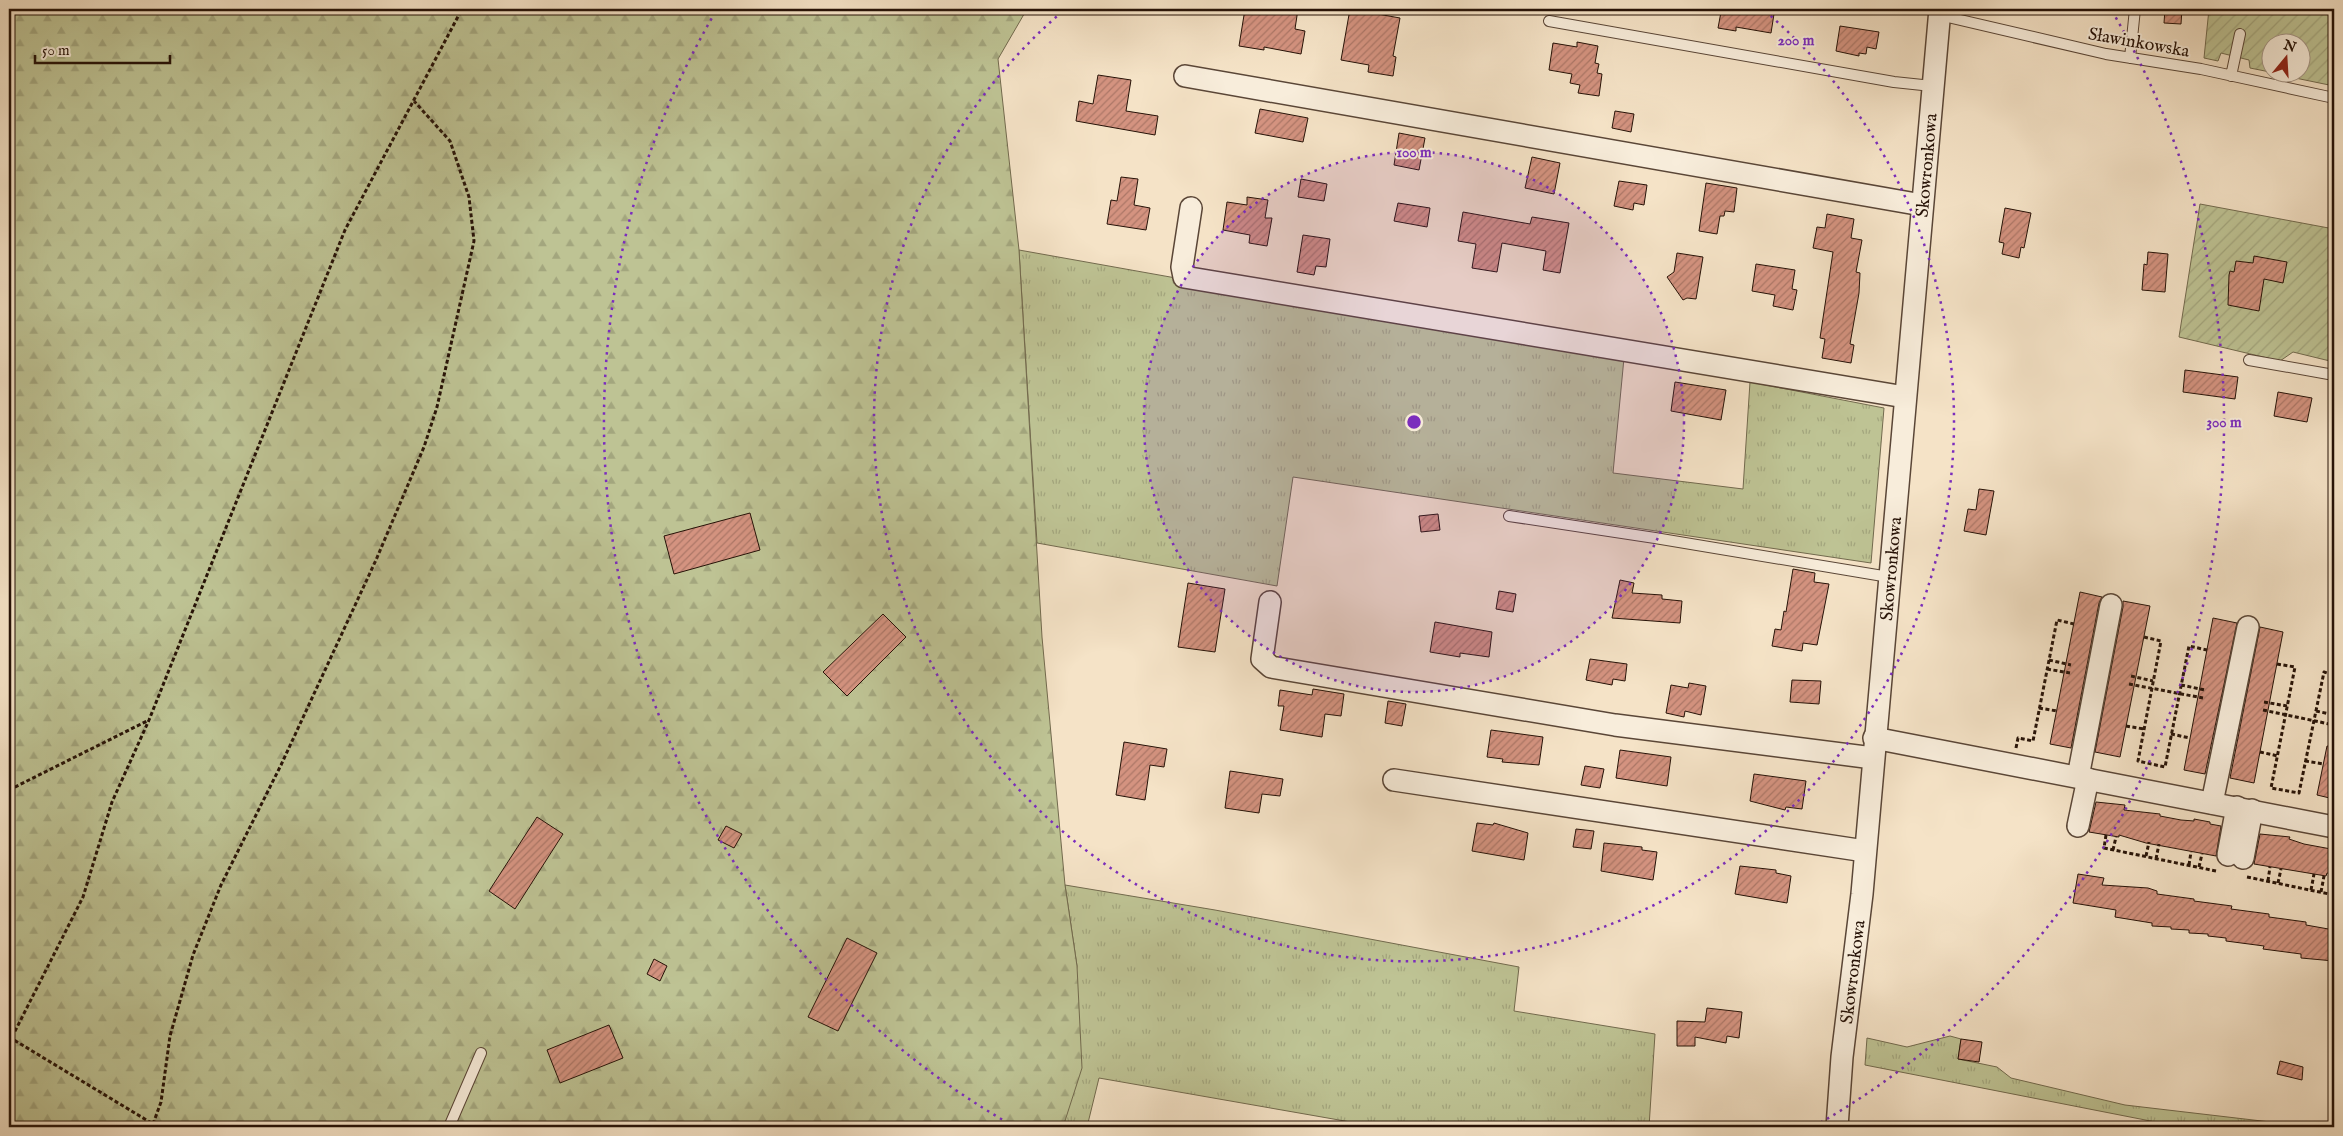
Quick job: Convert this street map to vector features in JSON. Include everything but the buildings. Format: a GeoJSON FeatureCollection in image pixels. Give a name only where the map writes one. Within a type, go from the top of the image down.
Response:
{"type":"FeatureCollection","features":[{"type":"Feature","properties":{"kind":"street","name":"Skowronkowa"},"geometry":{"type":"LineString","coordinates":[[1837,1127],[1842,1057],[1865,851],[1940,12]]}},
{"type":"Feature","properties":{"kind":"street"},"geometry":{"type":"LineString","coordinates":[[1184,76],[1922,205]]}},
{"type":"Feature","properties":{"kind":"street"},"geometry":{"type":"LineString","coordinates":[[1192,208],[1182,266],[1184,277],[1905,397]]}},
{"type":"Feature","properties":{"kind":"street"},"geometry":{"type":"LineString","coordinates":[[1270,602],[1262,659],[1271,668],[1625,726],[1873,748],[2083,778],[2334,827]]}},
{"type":"Feature","properties":{"kind":"street"},"geometry":{"type":"LineString","coordinates":[[2078,826],[2083,778],[2111,605]]}},
{"type":"Feature","properties":{"kind":"street"},"geometry":{"type":"LineString","coordinates":[[2212,802],[2248,628]]}},
{"type":"Feature","properties":{"kind":"street"},"geometry":{"type":"LineString","coordinates":[[1394,780],[1865,851]]}},
{"type":"Feature","properties":{"kind":"street"},"geometry":{"type":"LineString","coordinates":[[2236,857],[2245,809]]}},
{"type":"Feature","properties":{"kind":"lane"},"geometry":{"type":"LineString","coordinates":[[2130,58],[2135,9]]}},
{"type":"Feature","properties":{"kind":"lane","name":"Sławinkowska"},"geometry":{"type":"LineString","coordinates":[[1940,12],[2130,58],[2231,76],[2334,98]]}},
{"type":"Feature","properties":{"kind":"lane"},"geometry":{"type":"LineString","coordinates":[[1549,21],[1884,80],[1932,86]]}},
{"type":"Feature","properties":{"kind":"lane"},"geometry":{"type":"LineString","coordinates":[[2231,76],[2240,34]]}},
{"type":"Feature","properties":{"kind":"lane"},"geometry":{"type":"LineString","coordinates":[[2248,360],[2334,375]]}},
{"type":"Feature","properties":{"kind":"lane"},"geometry":{"type":"LineString","coordinates":[[1509,516],[1656,538],[1889,578]]}},
{"type":"Feature","properties":{"kind":"lane"},"geometry":{"type":"LineString","coordinates":[[449,1127],[481,1053]]}},
{"type":"Feature","properties":{"kind":"path"},"geometry":{"type":"LineString","coordinates":[[9,1043],[10,1037],[83,897],[112,802],[149,720],[345,230],[462,9]]}},
{"type":"Feature","properties":{"kind":"path"},"geometry":{"type":"LineString","coordinates":[[152,1124],[161,1102],[170,1036],[193,955],[221,885],[281,765],[376,560],[424,447],[436,407],[474,241],[469,196],[450,141],[414,101]]}},
{"type":"Feature","properties":{"kind":"path"},"geometry":{"type":"LineString","coordinates":[[2018,738],[2033,742],[2057,620],[2074,624]]}},
{"type":"Feature","properties":{"kind":"path"},"geometry":{"type":"LineString","coordinates":[[2144,637],[2161,641],[2138,761],[2165,767],[2189,646],[2207,650]]}},
{"type":"Feature","properties":{"kind":"path"},"geometry":{"type":"LineString","coordinates":[[2049,660],[2071,665]]}},
{"type":"Feature","properties":{"kind":"path"},"geometry":{"type":"LineString","coordinates":[[2277,664],[2295,667],[2271,788],[2298,793],[2324,672],[2334,674]]}},
{"type":"Feature","properties":{"kind":"path"},"geometry":{"type":"LineString","coordinates":[[2048,669],[2070,673]]}},
{"type":"Feature","properties":{"kind":"path"},"geometry":{"type":"LineString","coordinates":[[2130,676],[2153,681]]}},
{"type":"Feature","properties":{"kind":"path"},"geometry":{"type":"LineString","coordinates":[[2129,684],[2203,698]]}},
{"type":"Feature","properties":{"kind":"path"},"geometry":{"type":"LineString","coordinates":[[2181,685],[2205,690]]}},
{"type":"Feature","properties":{"kind":"path"},"geometry":{"type":"LineString","coordinates":[[2264,702],[2287,706]]}},
{"type":"Feature","properties":{"kind":"path"},"geometry":{"type":"LineString","coordinates":[[2039,708],[2057,711]]}},
{"type":"Feature","properties":{"kind":"path"},"geometry":{"type":"LineString","coordinates":[[2262,710],[2334,725]]}},
{"type":"Feature","properties":{"kind":"path"},"geometry":{"type":"LineString","coordinates":[[2316,712],[2334,715]]}},
{"type":"Feature","properties":{"kind":"path"},"geometry":{"type":"LineString","coordinates":[[9,790],[149,720]]}},
{"type":"Feature","properties":{"kind":"path"},"geometry":{"type":"LineString","coordinates":[[2126,726],[2144,729]]}},
{"type":"Feature","properties":{"kind":"path"},"geometry":{"type":"LineString","coordinates":[[2171,734],[2190,738]]}},
{"type":"Feature","properties":{"kind":"path"},"geometry":{"type":"LineString","coordinates":[[2260,752],[2278,756]]}},
{"type":"Feature","properties":{"kind":"path"},"geometry":{"type":"LineString","coordinates":[[2305,761],[2324,764]]}},
{"type":"Feature","properties":{"kind":"path"},"geometry":{"type":"LineString","coordinates":[[2104,848],[2106,835]]}},
{"type":"Feature","properties":{"kind":"path"},"geometry":{"type":"LineString","coordinates":[[2113,850],[2116,837]]}},
{"type":"Feature","properties":{"kind":"path"},"geometry":{"type":"LineString","coordinates":[[2146,856],[2149,842]]}},
{"type":"Feature","properties":{"kind":"path"},"geometry":{"type":"LineString","coordinates":[[2156,858],[2159,844]]}},
{"type":"Feature","properties":{"kind":"path"},"geometry":{"type":"LineString","coordinates":[[2189,865],[2192,852]]}},
{"type":"Feature","properties":{"kind":"path"},"geometry":{"type":"LineString","coordinates":[[2199,867],[2202,854]]}},
{"type":"Feature","properties":{"kind":"path"},"geometry":{"type":"LineString","coordinates":[[2268,881],[2270,867]]}},
{"type":"Feature","properties":{"kind":"path"},"geometry":{"type":"LineString","coordinates":[[2278,883],[2281,869]]}},
{"type":"Feature","properties":{"kind":"path"},"geometry":{"type":"LineString","coordinates":[[2310,890],[2314,874]]}},
{"type":"Feature","properties":{"kind":"path"},"geometry":{"type":"LineString","coordinates":[[2321,892],[2324,876]]}},
{"type":"Feature","properties":{"kind":"path"},"geometry":{"type":"LineString","coordinates":[[10,1037],[158,1127]]}},
{"type":"Feature","properties":{"kind":"green space"},"geometry":{"type":"Polygon","coordinates":[[[9,9],[1027,9],[998,59],[1019,250],[1042,637],[1065,885],[1077,966],[1082,1068],[1063,1127],[9,1127],[9,9]]]}},
{"type":"Feature","properties":{"kind":"green space"},"geometry":{"type":"Polygon","coordinates":[[[2209,9],[2334,9],[2334,86],[2310,81],[2310,32],[2260,32],[2260,70],[2250,68],[2249,60],[2221,53],[2218,61],[2204,58],[2209,9]]]}},
{"type":"Feature","properties":{"kind":"green space"},"geometry":{"type":"Polygon","coordinates":[[[2200,204],[2334,229],[2334,362],[2293,352],[2280,361],[2179,337],[2200,204]]]}},
{"type":"Feature","properties":{"kind":"green space"},"geometry":{"type":"Polygon","coordinates":[[[1019,250],[1624,358],[1613,473],[1743,489],[1750,382],[1884,408],[1871,563],[1293,477],[1277,586],[1037,543],[1019,250]]]}},
{"type":"Feature","properties":{"kind":"green space"},"geometry":{"type":"Polygon","coordinates":[[[1065,885],[1215,910],[1519,967],[1514,1011],[1655,1034],[1649,1127],[1379,1127],[1099,1078],[1087,1127],[1058,1127],[1077,966],[1065,885]]]}},
{"type":"Feature","properties":{"kind":"green space"},"geometry":{"type":"Polygon","coordinates":[[[1950,1036],[1961,1039],[1958,1059],[1997,1067],[2011,1078],[2125,1105],[2313,1127],[2181,1127],[1865,1065],[1867,1038],[1907,1047],[1950,1036]]]}}]}
